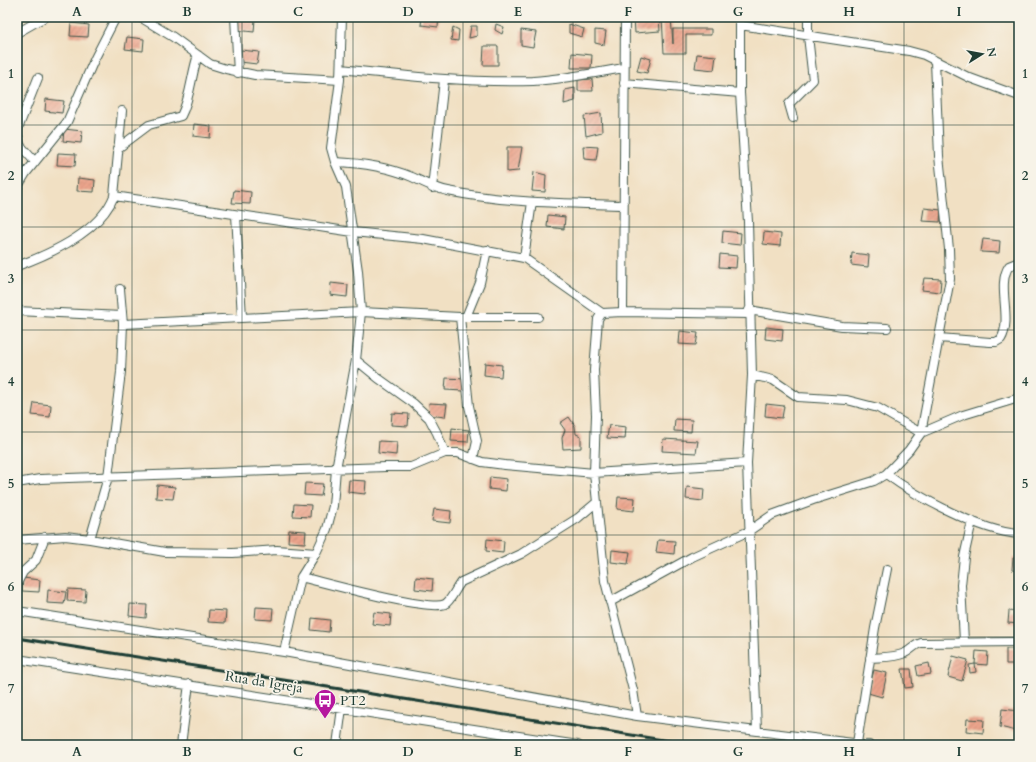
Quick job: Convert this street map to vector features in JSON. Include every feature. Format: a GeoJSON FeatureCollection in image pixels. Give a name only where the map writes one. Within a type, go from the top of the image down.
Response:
{"type":"FeatureCollection","features":[{"type":"Feature","properties":{"kind":"street"},"geometry":{"type":"LineString","coordinates":[[17,33],[45,17]]}},
{"type":"Feature","properties":{"kind":"street"},"geometry":{"type":"LineString","coordinates":[[17,188],[67,122],[95,58],[116,17]]}},
{"type":"Feature","properties":{"kind":"street"},"geometry":{"type":"LineString","coordinates":[[140,17],[173,37],[210,64],[238,73],[340,80]]}},
{"type":"Feature","properties":{"kind":"street"},"geometry":{"type":"LineString","coordinates":[[235,17],[238,73]]}},
{"type":"Feature","properties":{"kind":"street"},"geometry":{"type":"LineString","coordinates":[[284,652],[301,577],[316,553],[327,529],[330,518],[336,469],[356,360],[361,312],[353,232],[346,187],[335,162],[331,148],[341,69],[342,17]]}},
{"type":"Feature","properties":{"kind":"street"},"geometry":{"type":"LineString","coordinates":[[623,312],[625,17]]}},
{"type":"Feature","properties":{"kind":"street"},"geometry":{"type":"LineString","coordinates":[[793,118],[789,104],[813,80],[808,36],[808,17]]}},
{"type":"Feature","properties":{"kind":"street"},"geometry":{"type":"LineString","coordinates":[[757,731],[747,463],[752,375],[748,222],[740,93],[740,21],[808,36],[909,51],[924,55],[970,78],[1019,96]]}},
{"type":"Feature","properties":{"kind":"street"},"geometry":{"type":"LineString","coordinates":[[118,149],[149,125],[181,116],[188,98],[192,72],[198,55]]}},
{"type":"Feature","properties":{"kind":"street"},"geometry":{"type":"LineString","coordinates":[[610,602],[692,557],[749,531],[772,515],[813,500],[874,481],[886,474],[908,450],[920,433],[950,279],[949,248],[939,156],[935,61]]}},
{"type":"Feature","properties":{"kind":"street"},"geometry":{"type":"LineString","coordinates":[[341,69],[444,80],[535,81],[624,68]]}},
{"type":"Feature","properties":{"kind":"street"},"geometry":{"type":"LineString","coordinates":[[36,162],[20,145],[17,131],[38,78]]}},
{"type":"Feature","properties":{"kind":"street"},"geometry":{"type":"LineString","coordinates":[[432,188],[444,80]]}},
{"type":"Feature","properties":{"kind":"street"},"geometry":{"type":"LineString","coordinates":[[624,83],[740,93]]}},
{"type":"Feature","properties":{"kind":"street"},"geometry":{"type":"LineString","coordinates":[[17,266],[71,242],[97,221],[111,203],[114,196],[122,111]]}},
{"type":"Feature","properties":{"kind":"street"},"geometry":{"type":"LineString","coordinates":[[335,162],[356,163],[385,169],[412,177],[432,188],[459,193],[532,202],[623,205]]}},
{"type":"Feature","properties":{"kind":"street"},"geometry":{"type":"LineString","coordinates":[[114,196],[353,232],[423,239],[524,258],[602,313],[750,312],[842,326],[887,328]]}},
{"type":"Feature","properties":{"kind":"street"},"geometry":{"type":"LineString","coordinates":[[524,258],[532,202]]}},
{"type":"Feature","properties":{"kind":"street"},"geometry":{"type":"LineString","coordinates":[[236,214],[242,317]]}},
{"type":"Feature","properties":{"kind":"street"},"geometry":{"type":"LineString","coordinates":[[473,459],[477,441],[469,406],[463,317],[480,283],[487,250]]}},
{"type":"Feature","properties":{"kind":"street"},"geometry":{"type":"LineString","coordinates":[[939,338],[990,342],[996,342],[1001,339],[1005,322],[1005,276],[1009,266],[1019,262]]}},
{"type":"Feature","properties":{"kind":"street"},"geometry":{"type":"LineString","coordinates":[[90,539],[108,477],[120,372],[122,320],[120,289]]}},
{"type":"Feature","properties":{"kind":"street"},"geometry":{"type":"LineString","coordinates":[[17,311],[122,320],[361,312],[463,317],[538,317]]}},
{"type":"Feature","properties":{"kind":"street"},"geometry":{"type":"LineString","coordinates":[[602,313],[598,319],[596,327],[594,370],[596,415],[594,472],[605,581],[633,690],[637,716]]}},
{"type":"Feature","properties":{"kind":"street"},"geometry":{"type":"LineString","coordinates":[[356,360],[413,403],[429,418],[445,453]]}},
{"type":"Feature","properties":{"kind":"street"},"geometry":{"type":"LineString","coordinates":[[752,375],[773,380],[798,397],[847,400],[872,406],[920,433]]}},
{"type":"Feature","properties":{"kind":"street"},"geometry":{"type":"LineString","coordinates":[[920,433],[963,415],[1019,398]]}},
{"type":"Feature","properties":{"kind":"street"},"geometry":{"type":"LineString","coordinates":[[17,483],[40,479],[411,467],[445,453],[458,453],[473,459],[505,465],[594,472],[747,463]]}},
{"type":"Feature","properties":{"kind":"street"},"geometry":{"type":"LineString","coordinates":[[886,474],[905,488],[972,521],[1019,534]]}},
{"type":"Feature","properties":{"kind":"street"},"geometry":{"type":"LineString","coordinates":[[301,577],[380,597],[434,605],[444,604],[449,600],[454,590],[461,582],[521,554],[578,518],[597,502]]}},
{"type":"Feature","properties":{"kind":"street"},"geometry":{"type":"LineString","coordinates":[[964,641],[961,585],[964,557],[972,521]]}},
{"type":"Feature","properties":{"kind":"street"},"geometry":{"type":"LineString","coordinates":[[17,540],[45,537],[90,539],[165,552],[233,553],[277,550],[316,553]]}},
{"type":"Feature","properties":{"kind":"street"},"geometry":{"type":"LineString","coordinates":[[17,582],[23,572],[36,560],[45,537]]}},
{"type":"Feature","properties":{"kind":"street"},"geometry":{"type":"LineString","coordinates":[[857,744],[870,658],[887,569]]}},
{"type":"Feature","properties":{"kind":"street"},"geometry":{"type":"LineString","coordinates":[[17,611],[284,652],[637,716],[869,745]]}},
{"type":"Feature","properties":{"kind":"street"},"geometry":{"type":"LineString","coordinates":[[870,658],[896,656],[907,652],[912,646],[921,643],[964,641],[1019,642]]}},
{"type":"Feature","properties":{"kind":"street","name":"Rua da Igreja"},"geometry":{"type":"LineString","coordinates":[[17,659],[578,745]]}},
{"type":"Feature","properties":{"kind":"street"},"geometry":{"type":"LineString","coordinates":[[181,745],[188,684]]}},
{"type":"Feature","properties":{"kind":"street"},"geometry":{"type":"LineString","coordinates":[[337,745],[342,708]]}},
{"type":"Feature","properties":{"kind":"building"},"geometry":{"type":"Polygon","coordinates":[[[422,17],[439,17],[438,27],[421,25],[422,17]]]}},
{"type":"Feature","properties":{"kind":"building"},"geometry":{"type":"Polygon","coordinates":[[[538,17],[554,17],[554,20],[539,23],[538,17]]]}},
{"type":"Feature","properties":{"kind":"building"},"geometry":{"type":"Polygon","coordinates":[[[583,17],[583,21],[569,18],[583,17]]]}},
{"type":"Feature","properties":{"kind":"building"},"geometry":{"type":"Polygon","coordinates":[[[634,17],[659,17],[660,31],[635,33],[634,17]]]}},
{"type":"Feature","properties":{"kind":"building"},"geometry":{"type":"Polygon","coordinates":[[[662,17],[671,17],[673,44],[673,29],[711,29],[711,35],[686,35],[686,53],[664,53],[662,17]]]}},
{"type":"Feature","properties":{"kind":"building"},"geometry":{"type":"Polygon","coordinates":[[[238,18],[255,19],[254,32],[236,30],[238,18]]]}},
{"type":"Feature","properties":{"kind":"building"},"geometry":{"type":"Polygon","coordinates":[[[71,23],[89,25],[88,37],[70,36],[71,23]]]}},
{"type":"Feature","properties":{"kind":"building"},"geometry":{"type":"Polygon","coordinates":[[[496,24],[504,27],[502,34],[495,30],[496,24]]]}},
{"type":"Feature","properties":{"kind":"building"},"geometry":{"type":"Polygon","coordinates":[[[569,24],[584,29],[582,37],[569,33],[569,24]]]}},
{"type":"Feature","properties":{"kind":"building"},"geometry":{"type":"Polygon","coordinates":[[[471,26],[477,26],[477,36],[469,38],[471,26]]]}},
{"type":"Feature","properties":{"kind":"building"},"geometry":{"type":"Polygon","coordinates":[[[453,27],[459,30],[458,41],[451,40],[453,27]]]}},
{"type":"Feature","properties":{"kind":"building"},"geometry":{"type":"Polygon","coordinates":[[[521,30],[536,32],[533,47],[521,45],[521,30]]]}},
{"type":"Feature","properties":{"kind":"building"},"geometry":{"type":"Polygon","coordinates":[[[595,30],[606,31],[604,45],[595,43],[595,30]]]}},
{"type":"Feature","properties":{"kind":"building"},"geometry":{"type":"Polygon","coordinates":[[[127,37],[144,39],[143,51],[125,49],[127,37]]]}},
{"type":"Feature","properties":{"kind":"building"},"geometry":{"type":"Polygon","coordinates":[[[484,46],[498,46],[498,65],[483,65],[484,46]]]}},
{"type":"Feature","properties":{"kind":"building"},"geometry":{"type":"Polygon","coordinates":[[[241,50],[259,52],[257,64],[240,62],[241,50]]]}},
{"type":"Feature","properties":{"kind":"building"},"geometry":{"type":"Polygon","coordinates":[[[572,53],[592,55],[591,68],[571,68],[572,53]]]}},
{"type":"Feature","properties":{"kind":"building"},"geometry":{"type":"Polygon","coordinates":[[[697,54],[716,56],[714,70],[695,68],[697,54]]]}},
{"type":"Feature","properties":{"kind":"building"},"geometry":{"type":"Polygon","coordinates":[[[641,56],[651,59],[647,73],[637,71],[641,56]]]}},
{"type":"Feature","properties":{"kind":"building"},"geometry":{"type":"Polygon","coordinates":[[[592,79],[593,91],[578,91],[578,80],[592,79]]]}},
{"type":"Feature","properties":{"kind":"building"},"geometry":{"type":"Polygon","coordinates":[[[575,88],[575,101],[564,104],[565,90],[575,88]]]}},
{"type":"Feature","properties":{"kind":"building"},"geometry":{"type":"Polygon","coordinates":[[[46,99],[64,101],[62,113],[45,111],[46,99]]]}},
{"type":"Feature","properties":{"kind":"building"},"geometry":{"type":"Polygon","coordinates":[[[601,113],[602,132],[586,136],[584,116],[601,113]]]}},
{"type":"Feature","properties":{"kind":"building"},"geometry":{"type":"Polygon","coordinates":[[[194,124],[211,126],[210,138],[193,136],[194,124]]]}},
{"type":"Feature","properties":{"kind":"building"},"geometry":{"type":"Polygon","coordinates":[[[64,129],[82,131],[81,143],[63,141],[64,129]]]}},
{"type":"Feature","properties":{"kind":"building"},"geometry":{"type":"Polygon","coordinates":[[[583,146],[598,147],[596,160],[584,159],[583,146]]]}},
{"type":"Feature","properties":{"kind":"building"},"geometry":{"type":"Polygon","coordinates":[[[507,147],[522,147],[518,171],[507,172],[507,147]]]}},
{"type":"Feature","properties":{"kind":"building"},"geometry":{"type":"Polygon","coordinates":[[[58,153],[76,154],[75,166],[57,165],[58,153]]]}},
{"type":"Feature","properties":{"kind":"building"},"geometry":{"type":"Polygon","coordinates":[[[534,172],[546,175],[545,192],[532,191],[534,172]]]}},
{"type":"Feature","properties":{"kind":"building"},"geometry":{"type":"Polygon","coordinates":[[[78,178],[95,180],[94,192],[77,191],[78,178]]]}},
{"type":"Feature","properties":{"kind":"building"},"geometry":{"type":"Polygon","coordinates":[[[234,190],[251,192],[250,204],[232,203],[234,190]]]}},
{"type":"Feature","properties":{"kind":"building"},"geometry":{"type":"Polygon","coordinates":[[[924,208],[941,210],[940,222],[922,221],[924,208]]]}},
{"type":"Feature","properties":{"kind":"building"},"geometry":{"type":"Polygon","coordinates":[[[548,215],[565,217],[564,229],[547,227],[548,215]]]}},
{"type":"Feature","properties":{"kind":"building"},"geometry":{"type":"Polygon","coordinates":[[[723,231],[741,233],[740,245],[722,243],[723,231]]]}},
{"type":"Feature","properties":{"kind":"building"},"geometry":{"type":"Polygon","coordinates":[[[764,232],[781,234],[780,246],[763,244],[764,232]]]}},
{"type":"Feature","properties":{"kind":"building"},"geometry":{"type":"Polygon","coordinates":[[[983,239],[1000,241],[999,253],[981,252],[983,239]]]}},
{"type":"Feature","properties":{"kind":"building"},"geometry":{"type":"Polygon","coordinates":[[[852,253],[869,255],[868,267],[851,265],[852,253]]]}},
{"type":"Feature","properties":{"kind":"building"},"geometry":{"type":"Polygon","coordinates":[[[720,254],[737,256],[736,268],[719,267],[720,254]]]}},
{"type":"Feature","properties":{"kind":"building"},"geometry":{"type":"Polygon","coordinates":[[[924,278],[941,279],[940,292],[922,290],[924,278]]]}},
{"type":"Feature","properties":{"kind":"building"},"geometry":{"type":"Polygon","coordinates":[[[331,283],[348,285],[347,297],[330,295],[331,283]]]}},
{"type":"Feature","properties":{"kind":"building"},"geometry":{"type":"Polygon","coordinates":[[[766,327],[783,329],[782,341],[765,339],[766,327]]]}},
{"type":"Feature","properties":{"kind":"building"},"geometry":{"type":"Polygon","coordinates":[[[680,331],[698,333],[696,345],[679,344],[680,331]]]}},
{"type":"Feature","properties":{"kind":"building"},"geometry":{"type":"Polygon","coordinates":[[[485,363],[502,365],[501,377],[484,375],[485,363]]]}},
{"type":"Feature","properties":{"kind":"building"},"geometry":{"type":"Polygon","coordinates":[[[446,378],[464,379],[463,391],[445,390],[446,378]]]}},
{"type":"Feature","properties":{"kind":"building"},"geometry":{"type":"Polygon","coordinates":[[[34,403],[51,405],[50,417],[32,415],[34,403]]]}},
{"type":"Feature","properties":{"kind":"building"},"geometry":{"type":"Polygon","coordinates":[[[429,403],[447,404],[445,417],[428,415],[429,403]]]}},
{"type":"Feature","properties":{"kind":"building"},"geometry":{"type":"Polygon","coordinates":[[[766,404],[784,406],[782,418],[765,416],[766,404]]]}},
{"type":"Feature","properties":{"kind":"building"},"geometry":{"type":"Polygon","coordinates":[[[392,413],[409,414],[408,426],[391,425],[392,413]]]}},
{"type":"Feature","properties":{"kind":"building"},"geometry":{"type":"Polygon","coordinates":[[[569,417],[575,426],[576,434],[581,436],[581,448],[563,449],[562,438],[565,430],[560,423],[569,417]]]}},
{"type":"Feature","properties":{"kind":"building"},"geometry":{"type":"Polygon","coordinates":[[[675,419],[692,420],[691,432],[674,431],[675,419]]]}},
{"type":"Feature","properties":{"kind":"building"},"geometry":{"type":"Polygon","coordinates":[[[609,425],[626,427],[625,439],[607,438],[609,425]]]}},
{"type":"Feature","properties":{"kind":"building"},"geometry":{"type":"Polygon","coordinates":[[[452,428],[469,430],[468,442],[451,441],[452,428]]]}},
{"type":"Feature","properties":{"kind":"building"},"geometry":{"type":"Polygon","coordinates":[[[663,439],[698,441],[696,453],[662,451],[663,439]]]}},
{"type":"Feature","properties":{"kind":"building"},"geometry":{"type":"Polygon","coordinates":[[[379,441],[397,442],[396,455],[378,453],[379,441]]]}},
{"type":"Feature","properties":{"kind":"building"},"geometry":{"type":"Polygon","coordinates":[[[490,477],[507,479],[506,491],[489,489],[490,477]]]}},
{"type":"Feature","properties":{"kind":"building"},"geometry":{"type":"Polygon","coordinates":[[[349,480],[366,481],[365,494],[348,492],[349,480]]]}},
{"type":"Feature","properties":{"kind":"building"},"geometry":{"type":"Polygon","coordinates":[[[305,483],[323,484],[321,496],[304,495],[305,483]]]}},
{"type":"Feature","properties":{"kind":"building"},"geometry":{"type":"Polygon","coordinates":[[[157,485],[175,487],[173,499],[156,498],[157,485]]]}},
{"type":"Feature","properties":{"kind":"building"},"geometry":{"type":"Polygon","coordinates":[[[687,487],[704,489],[703,501],[686,499],[687,487]]]}},
{"type":"Feature","properties":{"kind":"building"},"geometry":{"type":"Polygon","coordinates":[[[618,497],[635,498],[634,511],[617,509],[618,497]]]}},
{"type":"Feature","properties":{"kind":"building"},"geometry":{"type":"Polygon","coordinates":[[[294,504],[311,505],[310,517],[293,516],[294,504]]]}},
{"type":"Feature","properties":{"kind":"building"},"geometry":{"type":"Polygon","coordinates":[[[434,509],[451,511],[450,523],[432,521],[434,509]]]}},
{"type":"Feature","properties":{"kind":"building"},"geometry":{"type":"Polygon","coordinates":[[[289,530],[306,531],[305,543],[288,542],[289,530]]]}},
{"type":"Feature","properties":{"kind":"building"},"geometry":{"type":"Polygon","coordinates":[[[487,539],[504,541],[503,553],[486,551],[487,539]]]}},
{"type":"Feature","properties":{"kind":"building"},"geometry":{"type":"Polygon","coordinates":[[[658,540],[675,541],[674,554],[656,552],[658,540]]]}},
{"type":"Feature","properties":{"kind":"building"},"geometry":{"type":"Polygon","coordinates":[[[612,550],[630,552],[628,564],[611,562],[612,550]]]}},
{"type":"Feature","properties":{"kind":"building"},"geometry":{"type":"Polygon","coordinates":[[[1013,558],[1019,559],[1019,571],[1012,570],[1013,558]]]}},
{"type":"Feature","properties":{"kind":"building"},"geometry":{"type":"Polygon","coordinates":[[[416,577],[433,579],[432,591],[415,589],[416,577]]]}},
{"type":"Feature","properties":{"kind":"building"},"geometry":{"type":"Polygon","coordinates":[[[23,578],[40,580],[39,592],[22,591],[23,578]]]}},
{"type":"Feature","properties":{"kind":"building"},"geometry":{"type":"Polygon","coordinates":[[[68,589],[86,590],[85,602],[67,601],[68,589]]]}},
{"type":"Feature","properties":{"kind":"building"},"geometry":{"type":"Polygon","coordinates":[[[48,590],[66,592],[64,604],[47,603],[48,590]]]}},
{"type":"Feature","properties":{"kind":"building"},"geometry":{"type":"Polygon","coordinates":[[[130,604],[147,605],[146,618],[129,616],[130,604]]]}},
{"type":"Feature","properties":{"kind":"building"},"geometry":{"type":"Polygon","coordinates":[[[256,607],[273,608],[272,620],[255,619],[256,607]]]}},
{"type":"Feature","properties":{"kind":"building"},"geometry":{"type":"Polygon","coordinates":[[[209,610],[226,611],[225,623],[208,622],[209,610]]]}},
{"type":"Feature","properties":{"kind":"building"},"geometry":{"type":"Polygon","coordinates":[[[1009,611],[1019,612],[1019,624],[1008,623],[1009,611]]]}},
{"type":"Feature","properties":{"kind":"building"},"geometry":{"type":"Polygon","coordinates":[[[374,612],[391,614],[390,626],[372,624],[374,612]]]}},
{"type":"Feature","properties":{"kind":"building"},"geometry":{"type":"Polygon","coordinates":[[[312,618],[330,620],[329,632],[311,630],[312,618]]]}},
{"type":"Feature","properties":{"kind":"building"},"geometry":{"type":"Polygon","coordinates":[[[1006,649],[1019,649],[1019,664],[1006,664],[1006,649]]]}},
{"type":"Feature","properties":{"kind":"building"},"geometry":{"type":"Polygon","coordinates":[[[976,651],[988,652],[987,665],[975,664],[976,651]]]}},
{"type":"Feature","properties":{"kind":"building"},"geometry":{"type":"Polygon","coordinates":[[[953,656],[968,660],[962,681],[948,677],[953,656]]]}},
{"type":"Feature","properties":{"kind":"building"},"geometry":{"type":"Polygon","coordinates":[[[929,663],[931,674],[918,676],[916,666],[929,663]]]}},
{"type":"Feature","properties":{"kind":"building"},"geometry":{"type":"Polygon","coordinates":[[[975,664],[976,672],[970,673],[969,665],[975,664]]]}},
{"type":"Feature","properties":{"kind":"building"},"geometry":{"type":"Polygon","coordinates":[[[902,669],[911,669],[913,687],[905,688],[902,669]]]}},
{"type":"Feature","properties":{"kind":"building"},"geometry":{"type":"Polygon","coordinates":[[[874,670],[887,673],[882,697],[868,693],[874,670]]]}},
{"type":"Feature","properties":{"kind":"building"},"geometry":{"type":"Polygon","coordinates":[[[1002,709],[1019,711],[1016,731],[1000,727],[1002,709]]]}},
{"type":"Feature","properties":{"kind":"building"},"geometry":{"type":"Polygon","coordinates":[[[967,719],[984,720],[983,733],[966,731],[967,719]]]}},
{"type":"Feature","properties":{"kind":"railway"},"geometry":{"type":"LineString","coordinates":[[17,638],[695,745]]}},
{"type":"Feature","properties":{"kind":"place","name":"PT2"},"geometry":{"type":"Point","coordinates":[325,720]}}]}
